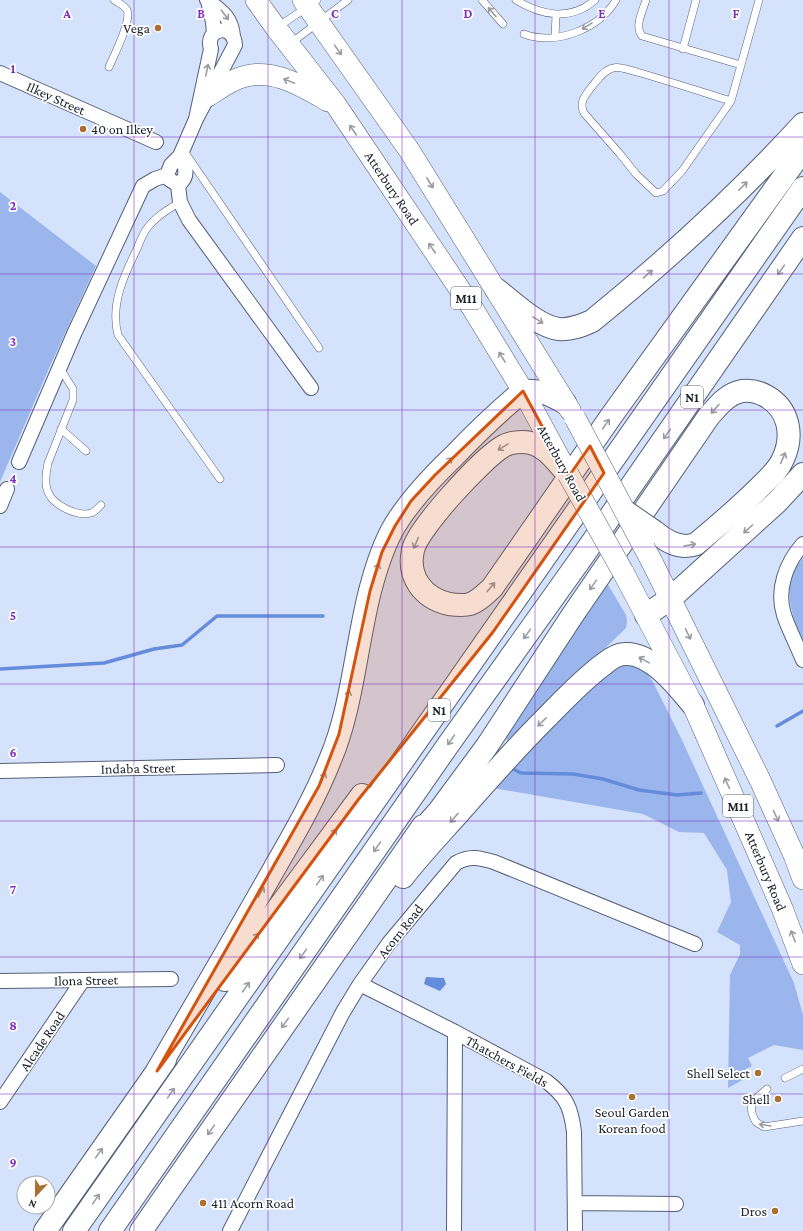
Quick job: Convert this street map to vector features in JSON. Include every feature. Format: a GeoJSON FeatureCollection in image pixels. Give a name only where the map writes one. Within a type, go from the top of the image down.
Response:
{"type":"FeatureCollection","features":[{"type":"Feature","properties":{"kind":"highway"},"geometry":{"type":"LineString","coordinates":[[496,289],[536,320],[549,327],[558,329],[573,328],[592,321],[690,237],[742,187],[803,124]]}},
{"type":"Feature","properties":{"kind":"highway"},"geometry":{"type":"LineString","coordinates":[[568,474],[550,455],[545,445],[520,442],[502,446],[488,458],[438,511],[418,538],[413,550],[413,573],[424,592],[432,598],[442,602],[457,605],[469,604],[480,599],[492,588],[612,414],[803,150]]}},
{"type":"Feature","properties":{"kind":"highway","name":"N1"},"geometry":{"type":"LineString","coordinates":[[74,1231],[803,188]]}},
{"type":"Feature","properties":{"kind":"highway","name":"N1"},"geometry":{"type":"LineString","coordinates":[[110,1231],[444,751],[582,557],[803,238]]}},
{"type":"Feature","properties":{"kind":"highway"},"geometry":{"type":"LineString","coordinates":[[157,1071],[251,910],[302,820],[319,786],[339,734],[370,591],[382,552],[395,526],[411,501],[435,475],[493,416],[523,390],[551,394],[570,410]]}},
{"type":"Feature","properties":{"kind":"highway"},"geometry":{"type":"LineString","coordinates":[[414,839],[439,811],[487,746],[572,616],[709,416],[724,399],[743,391],[755,392],[764,395],[780,407],[784,413],[788,422],[788,446],[783,460],[776,471],[754,493],[696,544],[690,547],[678,545],[661,537],[655,532],[626,512]]}},
{"type":"Feature","properties":{"kind":"highway"},"geometry":{"type":"LineString","coordinates":[[646,615],[670,599],[777,502],[803,474]]}},
{"type":"Feature","properties":{"kind":"highway"},"geometry":{"type":"LineString","coordinates":[[141,1231],[414,839],[499,711],[539,646],[562,602],[582,557]]}},
{"type":"Feature","properties":{"kind":"highway"},"geometry":{"type":"LineString","coordinates":[[45,1231],[157,1071],[358,800],[493,632]]}},
{"type":"Feature","properties":{"kind":"highway"},"geometry":{"type":"LineString","coordinates":[[308,992],[334,968],[411,867],[496,770],[603,664],[615,656],[623,654],[636,655],[651,664],[671,680],[693,705]]}},
{"type":"Feature","properties":{"kind":"main road","name":"Atterbury Road"},"geometry":{"type":"LineString","coordinates":[[256,0],[336,105],[473,309],[523,390],[545,445]]}},
{"type":"Feature","properties":{"kind":"main road","name":"M11"},"geometry":{"type":"LineString","coordinates":[[312,8],[409,150],[570,410],[652,562],[760,780],[794,855],[803,879]]}},
{"type":"Feature","properties":{"kind":"main road"},"geometry":{"type":"LineString","coordinates":[[208,96],[229,82],[239,78],[264,75],[278,77],[301,86],[336,105]]}},
{"type":"Feature","properties":{"kind":"main road","name":"Atterbury Road"},"geometry":{"type":"LineString","coordinates":[[568,474],[623,572],[693,705],[782,908],[803,964]]}},
{"type":"Feature","properties":{"kind":"street"},"geometry":{"type":"LineString","coordinates":[[196,119],[211,49],[210,42],[214,33],[208,0]]}},
{"type":"Feature","properties":{"kind":"street"},"geometry":{"type":"LineString","coordinates":[[19,462],[60,368],[71,333],[143,186],[155,179],[167,175],[171,165],[181,152],[196,119],[235,45],[229,20],[220,8],[208,0]]}},
{"type":"Feature","properties":{"kind":"street"},"geometry":{"type":"LineString","coordinates":[[214,33],[219,30],[224,30],[233,36]]}},
{"type":"Feature","properties":{"kind":"street"},"geometry":{"type":"LineString","coordinates":[[211,49],[218,54],[226,54],[230,52]]}},
{"type":"Feature","properties":{"kind":"street","name":"Ilkey Street"},"geometry":{"type":"LineString","coordinates":[[0,73],[156,142]]}},
{"type":"Feature","properties":{"kind":"street"},"geometry":{"type":"LineString","coordinates":[[178,185],[183,180],[186,170],[181,152]]}},
{"type":"Feature","properties":{"kind":"street"},"geometry":{"type":"LineString","coordinates":[[167,175],[169,179],[178,185],[180,202],[189,220],[311,388]]}},
{"type":"Feature","properties":{"kind":"street"},"geometry":{"type":"LineString","coordinates":[[0,506],[7,489]]}},
{"type":"Feature","properties":{"kind":"street"},"geometry":{"type":"LineString","coordinates":[[803,544],[789,562],[782,587],[781,599],[784,614],[803,660]]}},
{"type":"Feature","properties":{"kind":"street","name":"Indaba Street"},"geometry":{"type":"LineString","coordinates":[[0,771],[277,765]]}},
{"type":"Feature","properties":{"kind":"street","name":"Acorn Road"},"geometry":{"type":"LineString","coordinates":[[230,1231],[343,1012],[360,984],[388,944],[456,863],[471,857],[494,862],[695,944]]}},
{"type":"Feature","properties":{"kind":"street","name":"Ilona Street"},"geometry":{"type":"LineString","coordinates":[[0,981],[171,979]]}},
{"type":"Feature","properties":{"kind":"street","name":"Alcade Road"},"geometry":{"type":"LineString","coordinates":[[0,1102],[83,980]]}},
{"type":"Feature","properties":{"kind":"street","name":"Thatchers Fields"},"geometry":{"type":"LineString","coordinates":[[360,984],[455,1032],[546,1081],[564,1097],[572,1116],[574,1132],[575,1231]]}},
{"type":"Feature","properties":{"kind":"street","name":"Thatchers Fields"},"geometry":{"type":"LineString","coordinates":[[454,1231],[455,1032]]}},
{"type":"Feature","properties":{"kind":"street"},"geometry":{"type":"LineString","coordinates":[[575,1204],[676,1204]]}},
{"type":"Feature","properties":{"kind":"lane"},"geometry":{"type":"LineString","coordinates":[[109,67],[128,21],[127,11],[123,5],[114,0]]}},
{"type":"Feature","properties":{"kind":"lane"},"geometry":{"type":"LineString","coordinates":[[276,28],[312,8],[348,0]]}},
{"type":"Feature","properties":{"kind":"lane"},"geometry":{"type":"LineString","coordinates":[[482,0],[503,24]]}},
{"type":"Feature","properties":{"kind":"lane"},"geometry":{"type":"LineString","coordinates":[[516,0],[526,6],[556,15],[573,12],[586,7],[595,0]]}},
{"type":"Feature","properties":{"kind":"lane"},"geometry":{"type":"LineString","coordinates":[[524,34],[542,39],[582,30],[604,15],[616,0]]}},
{"type":"Feature","properties":{"kind":"lane"},"geometry":{"type":"LineString","coordinates":[[646,0],[639,24],[640,34],[642,36],[741,65]]}},
{"type":"Feature","properties":{"kind":"lane"},"geometry":{"type":"LineString","coordinates":[[683,49],[696,0]]}},
{"type":"Feature","properties":{"kind":"lane"},"geometry":{"type":"LineString","coordinates":[[731,101],[643,74],[613,67],[600,77],[585,95],[581,106],[584,113],[636,174],[656,193],[659,193],[668,187],[682,171],[731,101],[759,0]]}},
{"type":"Feature","properties":{"kind":"lane"},"geometry":{"type":"LineString","coordinates":[[289,45],[312,8]]}},
{"type":"Feature","properties":{"kind":"lane"},"geometry":{"type":"LineString","coordinates":[[555,37],[556,15]]}},
{"type":"Feature","properties":{"kind":"lane"},"geometry":{"type":"LineString","coordinates":[[181,152],[319,348]]}},
{"type":"Feature","properties":{"kind":"lane"},"geometry":{"type":"LineString","coordinates":[[180,202],[157,217],[148,226],[144,233],[124,275],[119,294],[115,323],[118,335],[220,479]]}},
{"type":"Feature","properties":{"kind":"lane"},"geometry":{"type":"LineString","coordinates":[[60,368],[73,389],[74,394],[71,408],[48,463],[46,474],[48,491],[58,504],[72,511],[83,514],[94,512],[101,505]]}},
{"type":"Feature","properties":{"kind":"lane"},"geometry":{"type":"LineString","coordinates":[[61,429],[86,451]]}},
{"type":"Feature","properties":{"kind":"lane"},"geometry":{"type":"LineString","coordinates":[[786,1078],[803,1069]]}},
{"type":"Feature","properties":{"kind":"lane"},"geometry":{"type":"LineString","coordinates":[[767,1089],[756,1097],[751,1105],[750,1110],[756,1122],[764,1127],[803,1121]]}},
{"type":"Feature","properties":{"kind":"highlighted area"},"geometry":{"type":"Polygon","coordinates":[[[523,391],[569,476],[590,446],[604,473],[493,632],[358,800],[157,1071],[319,786],[339,734],[370,591],[382,552],[395,526],[411,501],[435,475],[523,391]]]}},
{"type":"Feature","properties":{"kind":"shaded area"},"geometry":{"type":"Polygon","coordinates":[[[0,192],[96,266],[50,366],[0,482],[0,192]]]}},
{"type":"Feature","properties":{"kind":"shaded area"},"geometry":{"type":"Polygon","coordinates":[[[803,558],[803,643],[792,610],[790,589],[796,568],[803,558]]]}},
{"type":"Feature","properties":{"kind":"shaded area"},"geometry":{"type":"Polygon","coordinates":[[[607,583],[626,615],[626,628],[509,742],[505,738],[607,583]]]}},
{"type":"Feature","properties":{"kind":"shaded area"},"geometry":{"type":"Polygon","coordinates":[[[629,664],[642,669],[652,680],[681,738],[794,983],[803,1015],[803,1050],[774,1045],[748,1058],[752,1066],[745,1070],[748,1077],[728,1088],[730,975],[740,954],[740,945],[717,932],[731,902],[727,870],[704,833],[679,832],[643,814],[493,788],[510,764],[609,668],[629,664]]]}},
{"type":"Feature","properties":{"kind":"shaded area"},"geometry":{"type":"Polygon","coordinates":[[[426,977],[444,978],[446,984],[440,991],[424,984],[426,977]]]}},
{"type":"Feature","properties":{"kind":"waterway"},"geometry":{"type":"LineString","coordinates":[[0,669],[104,663],[154,649],[182,645],[217,616],[323,616]]}},
{"type":"Feature","properties":{"kind":"waterway"},"geometry":{"type":"LineString","coordinates":[[777,726],[803,711]]}},
{"type":"Feature","properties":{"kind":"waterway"},"geometry":{"type":"LineString","coordinates":[[511,768],[521,773],[573,774],[603,779],[639,790],[677,795],[701,793]]}},
{"type":"Feature","properties":{"kind":"place","name":"Vega"},"geometry":{"type":"Point","coordinates":[158,28]}},
{"type":"Feature","properties":{"kind":"place","name":"40 on Ilkey"},"geometry":{"type":"Point","coordinates":[83,129]}},
{"type":"Feature","properties":{"kind":"place","name":"Shell Select"},"geometry":{"type":"Point","coordinates":[758,1073]}},
{"type":"Feature","properties":{"kind":"place","name":"Seoul Garden Korean food"},"geometry":{"type":"Point","coordinates":[632,1097]}},
{"type":"Feature","properties":{"kind":"place","name":"Shell"},"geometry":{"type":"Point","coordinates":[778,1099]}},
{"type":"Feature","properties":{"kind":"place","name":"411 Acorn Road"},"geometry":{"type":"Point","coordinates":[203,1203]}},
{"type":"Feature","properties":{"kind":"place","name":"Dros"},"geometry":{"type":"Point","coordinates":[775,1211]}}]}
